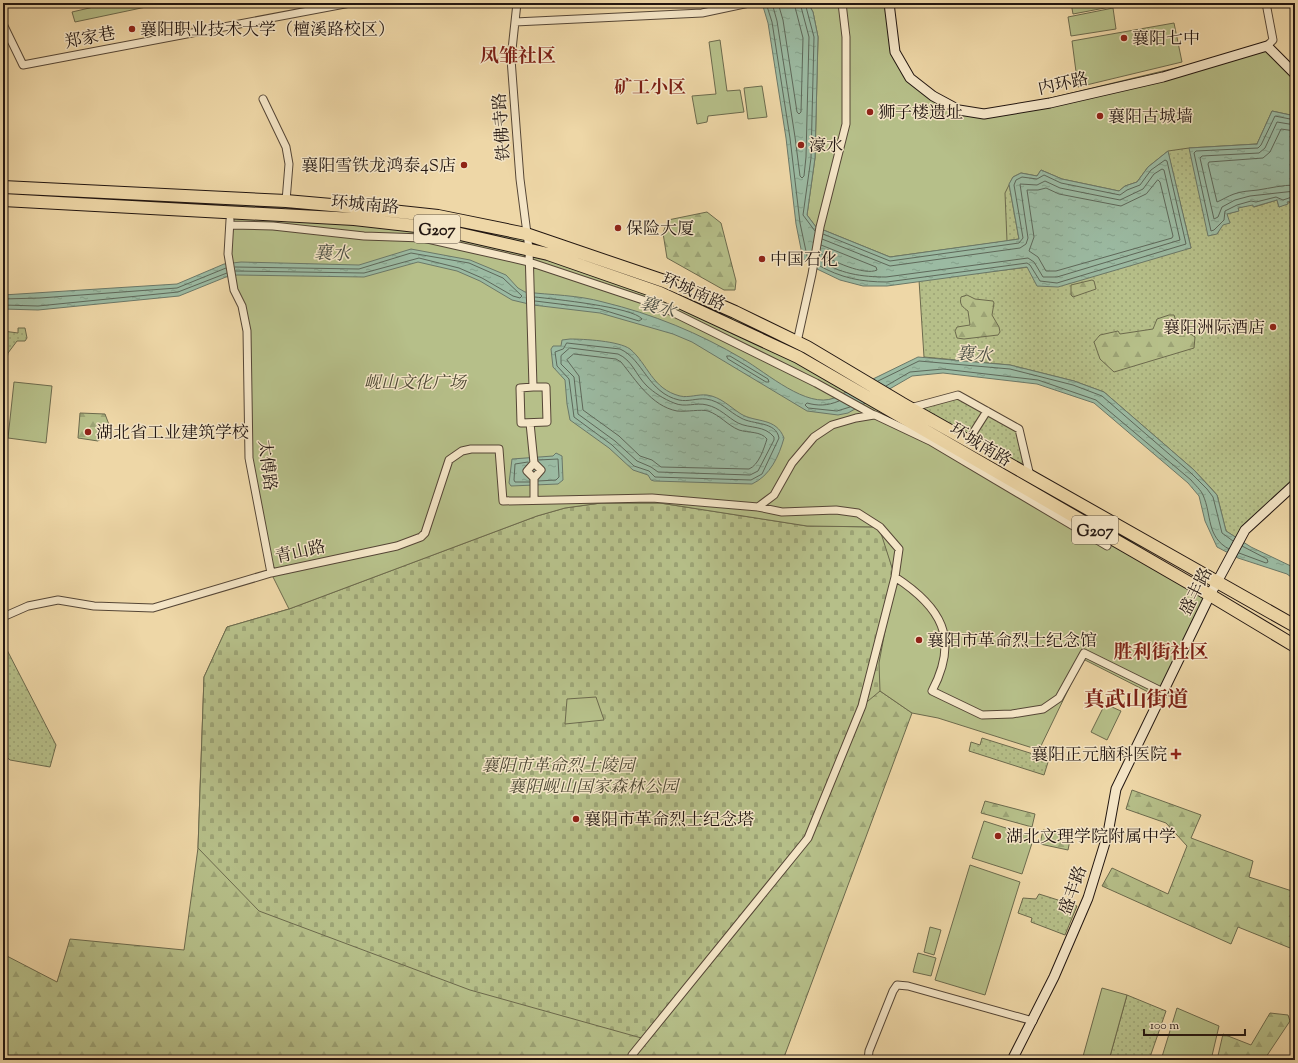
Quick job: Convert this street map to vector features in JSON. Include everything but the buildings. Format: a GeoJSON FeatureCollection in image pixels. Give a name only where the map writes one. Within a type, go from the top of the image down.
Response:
{"type":"FeatureCollection","features":[{"type":"Feature","properties":{"kind":"highway","name":"环城南路"},"geometry":{"type":"LineString","coordinates":[[3,188],[286,201],[438,216],[526,234],[664,281],[735,312],[797,342],[968,441],[1295,626]]}},
{"type":"Feature","properties":{"kind":"highway","name":"环城南路"},"geometry":{"type":"LineString","coordinates":[[3,200],[354,219],[434,228],[529,249],[660,293],[798,357],[1292,644]]}},
{"type":"Feature","properties":{"kind":"street","name":"郑家巷"},"geometry":{"type":"LineString","coordinates":[[3,24],[23,65],[350,3]]}},
{"type":"Feature","properties":{"kind":"street","name":"铁佛寺路"},"geometry":{"type":"LineString","coordinates":[[517,3],[511,59],[520,179],[529,249],[532,387]]}},
{"type":"Feature","properties":{"kind":"street"},"geometry":{"type":"LineString","coordinates":[[797,342],[812,274],[820,227],[846,124],[846,37],[842,3]]}},
{"type":"Feature","properties":{"kind":"street","name":"内环路"},"geometry":{"type":"LineString","coordinates":[[889,3],[895,52],[910,78],[933,96],[959,110],[984,114],[1050,103],[1163,77],[1267,46]]}},
{"type":"Feature","properties":{"kind":"street"},"geometry":{"type":"LineString","coordinates":[[1266,3],[1273,40],[1267,46],[1295,74]]}},
{"type":"Feature","properties":{"kind":"street"},"geometry":{"type":"LineString","coordinates":[[515,22],[702,13],[744,4]]}},
{"type":"Feature","properties":{"kind":"street"},"geometry":{"type":"LineString","coordinates":[[263,99],[286,147],[290,164],[286,201]]}},
{"type":"Feature","properties":{"kind":"street","name":"太傅路"},"geometry":{"type":"LineString","coordinates":[[231,212],[228,254],[234,290],[242,306],[247,331],[249,458],[271,573]]}},
{"type":"Feature","properties":{"kind":"street"},"geometry":{"type":"LineString","coordinates":[[230,225],[273,226],[364,236],[423,238],[529,262],[658,305],[874,415],[930,441],[1107,546]]}},
{"type":"Feature","properties":{"kind":"street"},"geometry":{"type":"LineString","coordinates":[[532,387],[546,387],[547,422],[521,423],[520,388],[532,387]]}},
{"type":"Feature","properties":{"kind":"street"},"geometry":{"type":"LineString","coordinates":[[906,405],[958,395],[987,411],[1019,430],[1030,476]]}},
{"type":"Feature","properties":{"kind":"street"},"geometry":{"type":"LineString","coordinates":[[968,441],[987,411]]}},
{"type":"Feature","properties":{"kind":"street"},"geometry":{"type":"LineString","coordinates":[[758,507],[774,495],[792,463],[814,437],[832,425],[856,418],[874,415]]}},
{"type":"Feature","properties":{"kind":"street"},"geometry":{"type":"LineString","coordinates":[[530,423],[533,460],[527,471],[534,478],[534,500],[652,498],[758,507],[782,512],[836,510],[858,513],[880,527],[899,550],[895,577],[862,706],[808,838],[632,1055]]}},
{"type":"Feature","properties":{"kind":"street","name":"青山路"},"geometry":{"type":"LineString","coordinates":[[3,617],[28,606],[58,600],[94,606],[153,608],[271,573],[397,546],[422,537],[425,533],[449,460],[462,451],[471,449],[499,449],[503,501],[534,500]]}},
{"type":"Feature","properties":{"kind":"street","name":"盛丰路"},"geometry":{"type":"LineString","coordinates":[[1012,1060],[1033,1021],[1088,898],[1108,833],[1116,789],[1210,595],[1245,530],[1295,484]]}},
{"type":"Feature","properties":{"kind":"street"},"geometry":{"type":"LineString","coordinates":[[895,577],[913,589],[932,608],[941,625],[946,657],[941,673],[932,691],[982,715],[1012,714],[1043,709],[1059,698],[1084,653],[1163,692]]}},
{"type":"Feature","properties":{"kind":"street"},"geometry":{"type":"LineString","coordinates":[[868,1060],[869,1051],[893,991],[897,985],[908,986],[1033,1021]]}},
{"type":"Feature","properties":{"kind":"green space"},"geometry":{"type":"Polygon","coordinates":[[[111,3],[165,3],[75,22],[72,12],[111,3]]]}},
{"type":"Feature","properties":{"kind":"green space"},"geometry":{"type":"Polygon","coordinates":[[[808,3],[889,3],[895,52],[910,78],[933,96],[984,114],[1267,46],[1295,74],[1295,116],[1272,111],[1257,144],[1189,148],[1168,151],[1148,167],[1137,182],[1125,186],[1119,191],[1062,179],[1041,170],[1037,176],[1021,173],[1013,177],[1005,193],[1007,241],[890,257],[816,227],[807,215],[815,158],[818,37],[813,12],[808,3]]]}},
{"type":"Feature","properties":{"kind":"green space"},"geometry":{"type":"Polygon","coordinates":[[[1071,3],[1110,3],[1110,7],[1073,14],[1071,3]]]}},
{"type":"Feature","properties":{"kind":"green space"},"geometry":{"type":"Polygon","coordinates":[[[1113,8],[1116,29],[1071,36],[1068,17],[1113,8]]]}},
{"type":"Feature","properties":{"kind":"green space"},"geometry":{"type":"Polygon","coordinates":[[[1174,23],[1182,62],[1078,87],[1072,41],[1174,23]]]}},
{"type":"Feature","properties":{"kind":"green space"},"geometry":{"type":"Polygon","coordinates":[[[720,40],[727,91],[740,90],[744,112],[708,116],[707,122],[697,124],[692,96],[716,94],[709,42],[720,40]]]}},
{"type":"Feature","properties":{"kind":"green space"},"geometry":{"type":"Polygon","coordinates":[[[1225,85],[1295,116],[1272,111],[1217,234],[1227,214],[1238,211],[1238,208],[1253,204],[1254,207],[1277,200],[1279,207],[1295,200],[1295,484],[1240,540],[1226,531],[1217,495],[1210,487],[1194,470],[1104,392],[1074,381],[1010,365],[924,357],[919,280],[1191,248],[1168,152],[1009,184],[1019,239],[890,257],[816,227],[816,118],[880,127],[1225,85]]]}},
{"type":"Feature","properties":{"kind":"green space"},"geometry":{"type":"Polygon","coordinates":[[[762,86],[767,117],[748,119],[744,88],[762,86]]]}},
{"type":"Feature","properties":{"kind":"green space","name":"岘山文化广场"},"geometry":{"type":"Polygon","coordinates":[[[226,199],[286,201],[526,234],[735,312],[1144,541],[1138,551],[1210,595],[1160,698],[1083,659],[1039,750],[938,718],[912,713],[880,691],[879,663],[895,577],[879,527],[807,526],[660,503],[601,503],[565,508],[537,516],[289,609],[271,573],[249,458],[247,331],[228,254],[226,199]]]}},
{"type":"Feature","properties":{"kind":"green space"},"geometry":{"type":"Polygon","coordinates":[[[707,212],[721,223],[736,281],[735,290],[724,290],[667,258],[663,233],[668,220],[707,212]]]}},
{"type":"Feature","properties":{"kind":"green space"},"geometry":{"type":"Polygon","coordinates":[[[1092,280],[1094,281],[1096,289],[1073,297],[1071,295],[1071,285],[1092,280]]]}},
{"type":"Feature","properties":{"kind":"green space"},"geometry":{"type":"Polygon","coordinates":[[[967,295],[975,299],[993,301],[992,315],[999,327],[1000,332],[998,335],[964,339],[957,338],[955,331],[957,327],[970,325],[968,311],[962,306],[961,302],[961,297],[967,295]]]}},
{"type":"Feature","properties":{"kind":"green space"},"geometry":{"type":"Polygon","coordinates":[[[1174,315],[1177,325],[1195,337],[1194,348],[1114,372],[1100,359],[1094,342],[1100,335],[1118,331],[1120,334],[1153,329],[1157,319],[1174,315]]]}},
{"type":"Feature","properties":{"kind":"green space"},"geometry":{"type":"Polygon","coordinates":[[[18,328],[25,328],[27,338],[25,341],[17,341],[8,353],[5,372],[3,371],[3,331],[18,333],[18,328]]]}},
{"type":"Feature","properties":{"kind":"green space"},"geometry":{"type":"Polygon","coordinates":[[[14,382],[52,386],[46,443],[8,438],[14,382]]]}},
{"type":"Feature","properties":{"kind":"green space"},"geometry":{"type":"Polygon","coordinates":[[[958,395],[1019,429],[1030,476],[910,408],[958,395]]]}},
{"type":"Feature","properties":{"kind":"green space"},"geometry":{"type":"Polygon","coordinates":[[[80,413],[105,414],[114,438],[103,437],[98,441],[78,438],[80,413]]]}},
{"type":"Feature","properties":{"kind":"green space","name":"襄阳市革命烈士陵园"},"geometry":{"type":"Polygon","coordinates":[[[601,503],[660,503],[807,526],[880,527],[895,577],[925,700],[880,691],[862,706],[808,838],[645,1039],[470,990],[259,911],[198,848],[204,677],[227,627],[289,609],[537,516],[565,508],[601,503]]]}},
{"type":"Feature","properties":{"kind":"green space","name":"襄阳市革命烈士陵园"},"geometry":{"type":"Polygon","coordinates":[[[289,609],[880,691],[912,713],[783,1060],[3,1060],[3,954],[57,982],[70,939],[184,950],[198,848],[204,677],[227,627],[289,609]]]}},
{"type":"Feature","properties":{"kind":"green space"},"geometry":{"type":"Polygon","coordinates":[[[3,649],[7,650],[56,745],[50,767],[10,760],[3,754],[3,649]]]}},
{"type":"Feature","properties":{"kind":"green space"},"geometry":{"type":"Polygon","coordinates":[[[596,697],[604,720],[565,724],[567,699],[596,697]]]}},
{"type":"Feature","properties":{"kind":"green space"},"geometry":{"type":"Polygon","coordinates":[[[1105,704],[1121,711],[1107,740],[1091,732],[1105,704]]]}},
{"type":"Feature","properties":{"kind":"green space"},"geometry":{"type":"Polygon","coordinates":[[[982,738],[1049,759],[1044,775],[969,751],[971,742],[980,745],[982,738]]]}},
{"type":"Feature","properties":{"kind":"green space"},"geometry":{"type":"Polygon","coordinates":[[[1132,790],[1201,815],[1191,838],[1253,861],[1249,877],[1295,892],[1295,950],[1238,927],[1231,944],[1102,886],[1112,868],[1168,894],[1187,846],[1166,823],[1126,809],[1132,790]]]}},
{"type":"Feature","properties":{"kind":"green space"},"geometry":{"type":"Polygon","coordinates":[[[985,801],[1035,814],[1032,827],[981,813],[985,801]]]}},
{"type":"Feature","properties":{"kind":"green space"},"geometry":{"type":"Polygon","coordinates":[[[984,821],[1034,837],[1022,874],[972,858],[984,821]]]}},
{"type":"Feature","properties":{"kind":"green space"},"geometry":{"type":"Polygon","coordinates":[[[1043,830],[1071,835],[1068,850],[1040,844],[1043,830]]]}},
{"type":"Feature","properties":{"kind":"green space"},"geometry":{"type":"Polygon","coordinates":[[[970,865],[1020,882],[985,995],[935,980],[970,865]]]}},
{"type":"Feature","properties":{"kind":"green space"},"geometry":{"type":"Polygon","coordinates":[[[1039,894],[1077,906],[1065,935],[1031,922],[1032,918],[1018,913],[1023,898],[1036,899],[1039,894]]]}},
{"type":"Feature","properties":{"kind":"green space"},"geometry":{"type":"Polygon","coordinates":[[[930,927],[941,930],[934,955],[924,952],[930,927]]]}},
{"type":"Feature","properties":{"kind":"green space"},"geometry":{"type":"Polygon","coordinates":[[[918,953],[936,958],[931,976],[913,972],[918,953]]]}},
{"type":"Feature","properties":{"kind":"green space"},"geometry":{"type":"Polygon","coordinates":[[[1102,988],[1127,995],[1109,1060],[1082,1060],[1102,988]]]}},
{"type":"Feature","properties":{"kind":"green space"},"geometry":{"type":"Polygon","coordinates":[[[1127,995],[1166,1011],[1149,1060],[1109,1060],[1127,995]]]}},
{"type":"Feature","properties":{"kind":"green space"},"geometry":{"type":"Polygon","coordinates":[[[1177,1008],[1219,1026],[1211,1060],[1161,1060],[1177,1008]]]}},
{"type":"Feature","properties":{"kind":"green space"},"geometry":{"type":"Polygon","coordinates":[[[1270,1013],[1288,1015],[1290,1021],[1264,1060],[1217,1060],[1223,1034],[1251,1045],[1270,1013]]]}},
{"type":"Feature","properties":{"kind":"water","name":"濠水"},"geometry":{"type":"Polygon","coordinates":[[[762,3],[808,3],[813,12],[818,37],[815,158],[807,215],[816,227],[890,257],[1019,239],[1009,184],[1013,177],[1021,173],[1037,176],[1041,170],[1062,179],[1119,191],[1125,186],[1137,182],[1148,167],[1168,151],[1191,248],[1058,287],[1037,286],[1027,267],[887,286],[863,286],[840,280],[817,269],[803,259],[796,224],[786,138],[768,23],[762,3]]]}},
{"type":"Feature","properties":{"kind":"water"},"geometry":{"type":"Polygon","coordinates":[[[1272,111],[1295,116],[1295,200],[1287,202],[1288,204],[1279,207],[1277,200],[1253,207],[1253,205],[1238,208],[1239,211],[1227,214],[1230,223],[1223,225],[1217,234],[1208,236],[1189,148],[1257,144],[1272,111]]]}},
{"type":"Feature","properties":{"kind":"water","name":"襄水"},"geometry":{"type":"Polygon","coordinates":[[[411,249],[470,260],[506,275],[518,288],[525,292],[594,300],[658,318],[710,341],[743,359],[787,388],[812,399],[823,400],[834,398],[918,357],[1010,365],[1074,381],[1104,392],[1194,470],[1217,495],[1226,531],[1251,547],[1295,568],[1295,580],[1287,574],[1238,558],[1217,547],[1205,521],[1199,496],[1188,483],[1094,403],[1037,384],[943,373],[912,376],[848,413],[838,415],[807,411],[692,342],[673,334],[600,313],[533,305],[512,300],[480,281],[457,271],[418,262],[364,277],[237,275],[226,277],[179,296],[38,310],[3,309],[3,295],[177,284],[224,264],[241,262],[359,265],[411,249]]]}},
{"type":"Feature","properties":{"kind":"water"},"geometry":{"type":"Polygon","coordinates":[[[570,339],[601,341],[625,346],[636,355],[651,376],[663,388],[671,393],[680,396],[712,396],[721,400],[747,417],[771,424],[776,427],[784,438],[773,465],[764,476],[752,484],[654,481],[651,480],[648,475],[633,470],[609,448],[570,420],[565,380],[553,367],[551,349],[553,346],[561,346],[562,340],[570,339]]]}},
{"type":"Feature","properties":{"kind":"water"},"geometry":{"type":"Polygon","coordinates":[[[556,453],[562,456],[563,480],[558,484],[511,486],[509,483],[512,459],[553,456],[556,453]]]}},
{"type":"Feature","properties":{"kind":"place","name":"襄阳职业技术大学（檀溪路校区）"},"geometry":{"type":"Point","coordinates":[132,29]}},
{"type":"Feature","properties":{"kind":"place","name":"襄阳七中"},"geometry":{"type":"Point","coordinates":[1124,38]}},
{"type":"Feature","properties":{"kind":"place","name":"狮子楼遗址"},"geometry":{"type":"Point","coordinates":[870,112]}},
{"type":"Feature","properties":{"kind":"place","name":"襄阳古城墙"},"geometry":{"type":"Point","coordinates":[1100,116]}},
{"type":"Feature","properties":{"kind":"place","name":"濠水"},"geometry":{"type":"Point","coordinates":[801,145]}},
{"type":"Feature","properties":{"kind":"place","name":"襄阳雪铁龙鸿泰4S店"},"geometry":{"type":"Point","coordinates":[464,165]}},
{"type":"Feature","properties":{"kind":"place","name":"保险大厦"},"geometry":{"type":"Point","coordinates":[618,228]}},
{"type":"Feature","properties":{"kind":"place","name":"中国石化"},"geometry":{"type":"Point","coordinates":[762,259]}},
{"type":"Feature","properties":{"kind":"place","name":"襄阳洲际酒店"},"geometry":{"type":"Point","coordinates":[1273,327]}},
{"type":"Feature","properties":{"kind":"place","name":"湖北省工业建筑学校"},"geometry":{"type":"Point","coordinates":[88,432]}},
{"type":"Feature","properties":{"kind":"place","name":"襄阳市革命烈士纪念馆"},"geometry":{"type":"Point","coordinates":[919,640]}},
{"type":"Feature","properties":{"kind":"place","name":"襄阳正元脑科医院"},"geometry":{"type":"Point","coordinates":[1176,754]}},
{"type":"Feature","properties":{"kind":"place","name":"襄阳市革命烈士纪念塔"},"geometry":{"type":"Point","coordinates":[576,819]}},
{"type":"Feature","properties":{"kind":"place","name":"湖北文理学院附属中学"},"geometry":{"type":"Point","coordinates":[998,836]}},
{"type":"Feature","properties":{"kind":"district","name":"凤雏社区"},"geometry":{"type":"Point","coordinates":[518,55]}},
{"type":"Feature","properties":{"kind":"district","name":"矿工小区"},"geometry":{"type":"Point","coordinates":[650,87]}},
{"type":"Feature","properties":{"kind":"district","name":"胜利街社区"},"geometry":{"type":"Point","coordinates":[1161,651]}},
{"type":"Feature","properties":{"kind":"district","name":"真武山街道"},"geometry":{"type":"Point","coordinates":[1136,699]}},
{"type":"Feature","properties":{"kind":"park label","name":"襄阳岘山国家森林公园"},"geometry":{"type":"Point","coordinates":[593,786]}}]}
